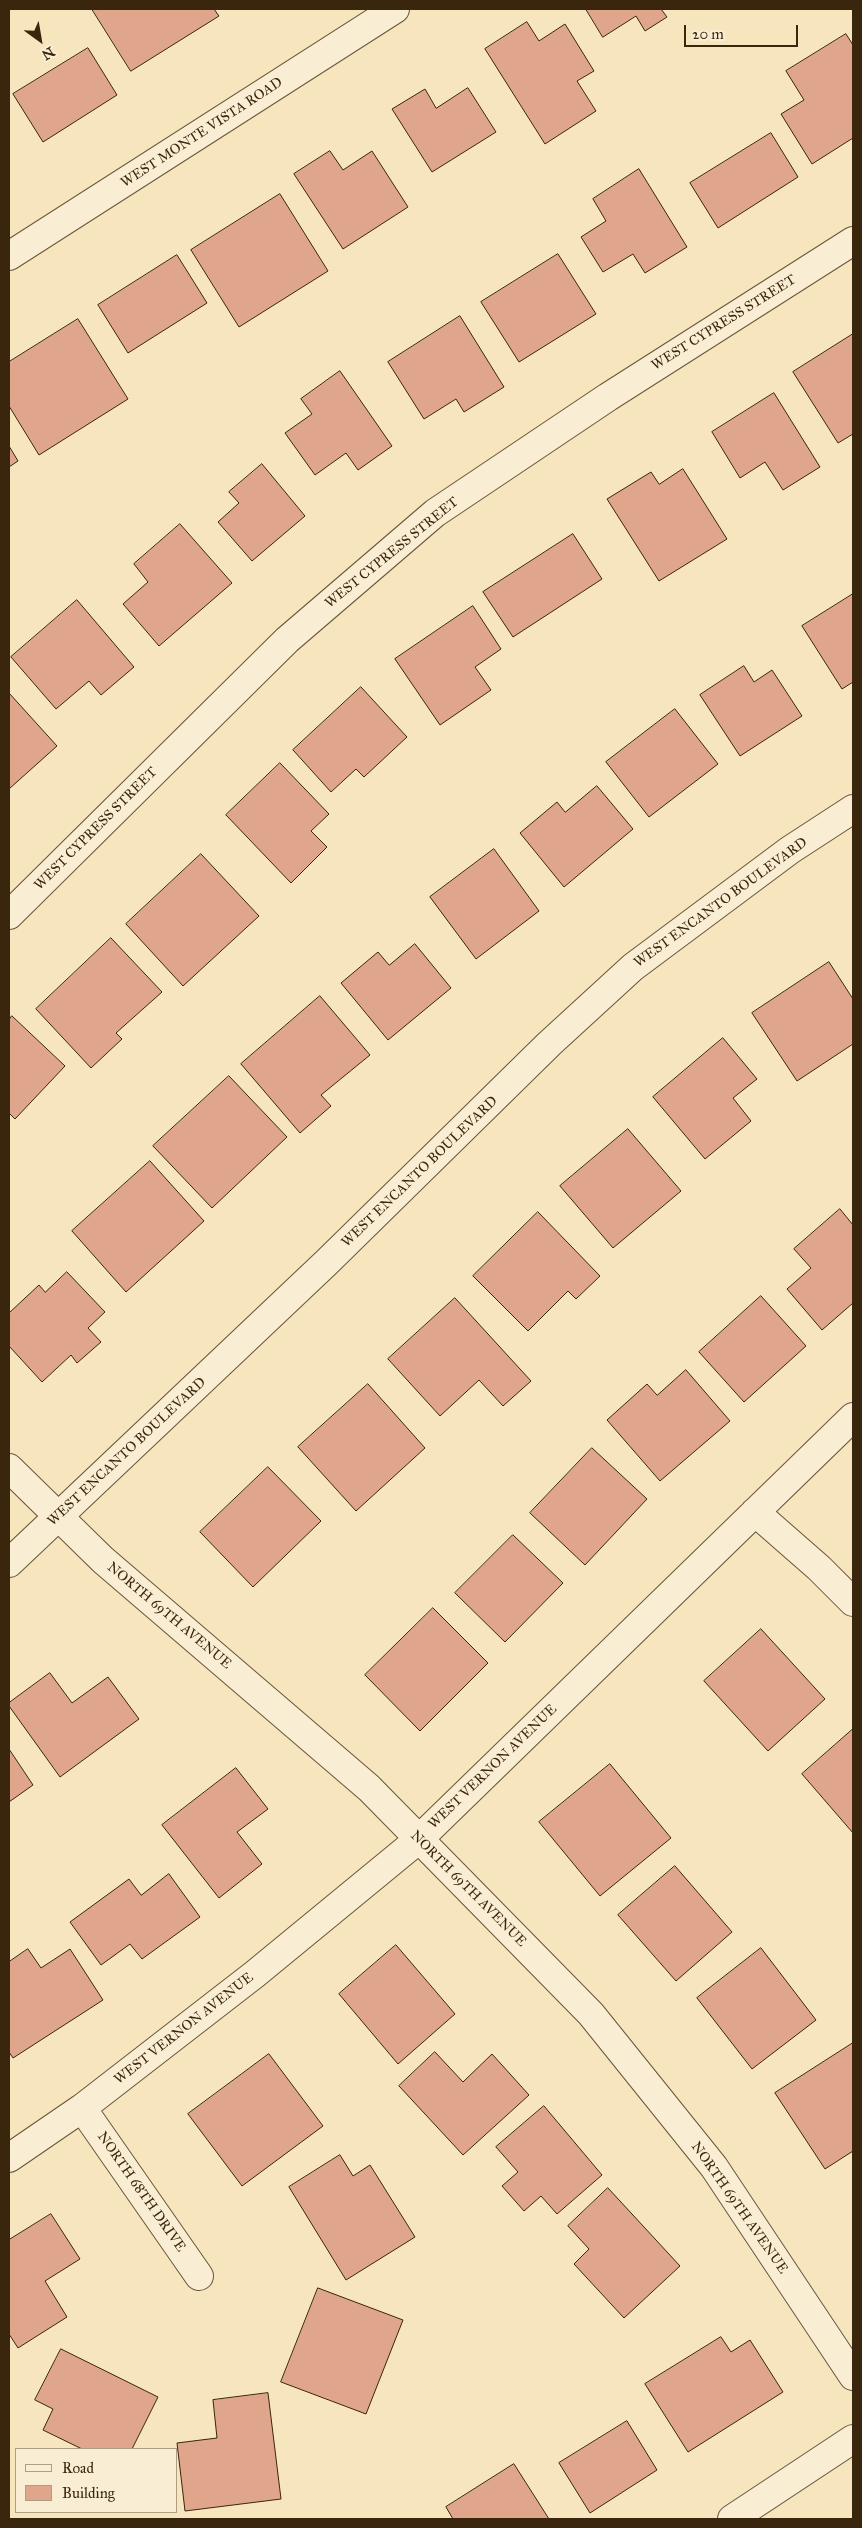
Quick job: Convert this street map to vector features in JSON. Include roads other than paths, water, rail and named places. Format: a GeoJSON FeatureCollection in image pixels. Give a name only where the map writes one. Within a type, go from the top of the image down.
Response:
{"type":"FeatureCollection","features":[{"type":"Feature","properties":{"kind":"street","name":"WEST MONTE VISTA ROAD"},"geometry":{"type":"LineString","coordinates":[[9,256],[395,9]]}},
{"type":"Feature","properties":{"kind":"street","name":"WEST CYPRESS STREET"},"geometry":{"type":"LineString","coordinates":[[9,915],[287,640],[435,513],[608,397],[853,241]]}},
{"type":"Feature","properties":{"kind":"street","name":"WEST ENCANTO BOULEVARD"},"geometry":{"type":"LineString","coordinates":[[9,1563],[335,1255],[549,1044],[633,967],[790,850],[853,809]]}},
{"type":"Feature","properties":{"kind":"street","name":"WEST VERNON AVENUE"},"geometry":{"type":"LineString","coordinates":[[9,2158],[82,2108],[255,1974],[418,1840],[853,1417]]}},
{"type":"Feature","properties":{"kind":"street","name":"NORTH 69TH AVENUE"},"geometry":{"type":"LineString","coordinates":[[9,1468],[103,1560],[369,1788],[591,2014],[714,2167],[853,2376]]}},
{"type":"Feature","properties":{"kind":"street"},"geometry":{"type":"LineString","coordinates":[[755,1512],[819,1568],[853,1602]]}},
{"type":"Feature","properties":{"kind":"street","name":"NORTH 68TH DRIVE"},"geometry":{"type":"LineString","coordinates":[[82,2108],[200,2276]]}},
{"type":"Feature","properties":{"kind":"street"},"geometry":{"type":"LineString","coordinates":[[732,2519],[853,2439]]}}]}
